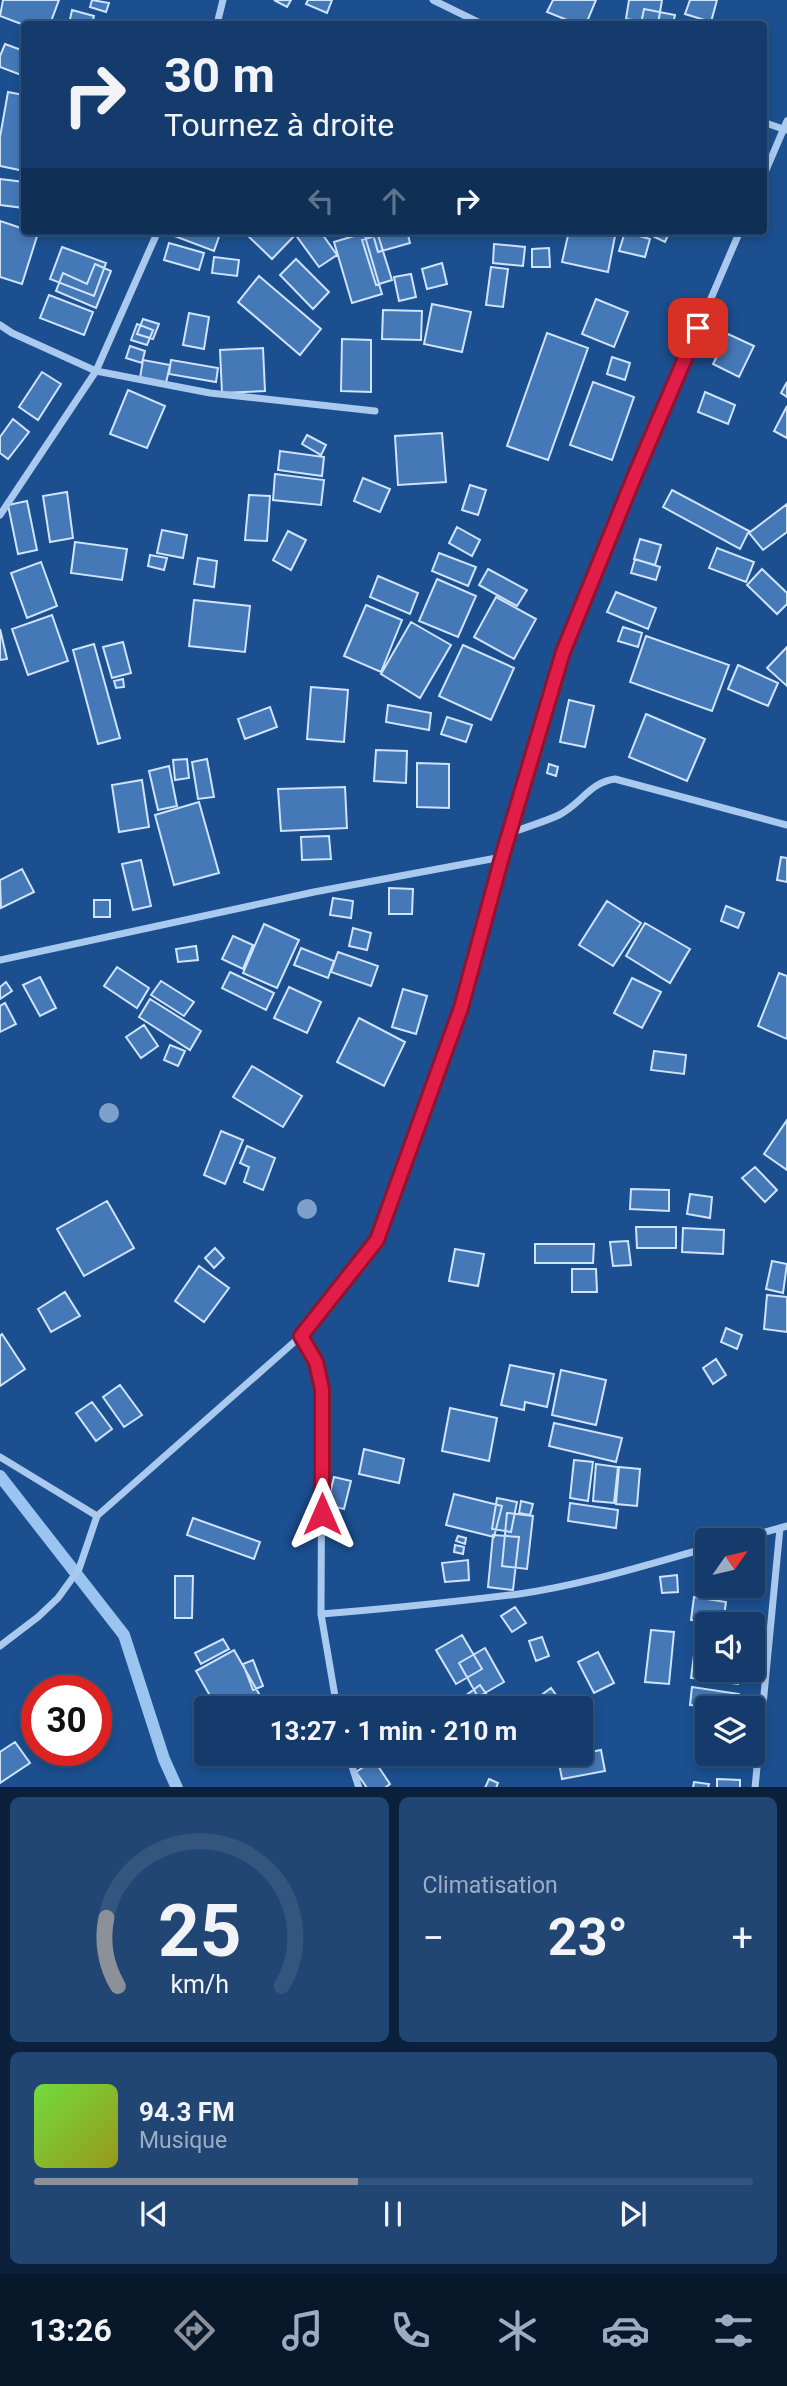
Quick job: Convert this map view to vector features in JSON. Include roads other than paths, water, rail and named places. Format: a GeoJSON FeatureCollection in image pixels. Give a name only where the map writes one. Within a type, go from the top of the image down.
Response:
{"type":"FeatureCollection","features":[{"type":"Feature","properties":{"kind":"street"},"geometry":{"type":"LineString","coordinates":[[218,21],[223,0]]}},
{"type":"Feature","properties":{"kind":"street"},"geometry":{"type":"LineString","coordinates":[[433,0],[476,21]]}},
{"type":"Feature","properties":{"kind":"street"},"geometry":{"type":"LineString","coordinates":[[767,123],[786,126],[767,168]]}},
{"type":"Feature","properties":{"kind":"street"},"geometry":{"type":"LineString","coordinates":[[0,515],[96,371],[156,235]]}},
{"type":"Feature","properties":{"kind":"street"},"geometry":{"type":"LineString","coordinates":[[0,1646],[58,1598],[79,1569],[97,1516],[301,1336],[377,1240],[461,1008],[502,857],[563,652],[640,462],[738,235]]}},
{"type":"Feature","properties":{"kind":"street"},"geometry":{"type":"LineString","coordinates":[[0,325],[96,371],[210,393],[375,411]]}},
{"type":"Feature","properties":{"kind":"street"},"geometry":{"type":"LineString","coordinates":[[510,832],[559,815],[603,780],[615,779],[787,825]]}},
{"type":"Feature","properties":{"kind":"street"},"geometry":{"type":"LineString","coordinates":[[0,960],[314,892],[502,857]]}},
{"type":"Feature","properties":{"kind":"street"},"geometry":{"type":"LineString","coordinates":[[301,1336],[316,1362],[322,1389],[321,1614],[335,1696]]}},
{"type":"Feature","properties":{"kind":"street"},"geometry":{"type":"LineString","coordinates":[[0,1457],[97,1516]]}},
{"type":"Feature","properties":{"kind":"street"},"geometry":{"type":"LineString","coordinates":[[755,1787],[783,1527],[765,1532]]}},
{"type":"Feature","properties":{"kind":"street"},"geometry":{"type":"LineString","coordinates":[[321,1614],[521,1594],[608,1576],[695,1551]]}},
{"type":"Feature","properties":{"kind":"street"},"geometry":{"type":"LineString","coordinates":[[352,1766],[359,1787]]}},
{"type":"Feature","properties":{"kind":"waterway"},"geometry":{"type":"LineString","coordinates":[[0,1476],[124,1635],[164,1759],[177,1787]]}}]}
